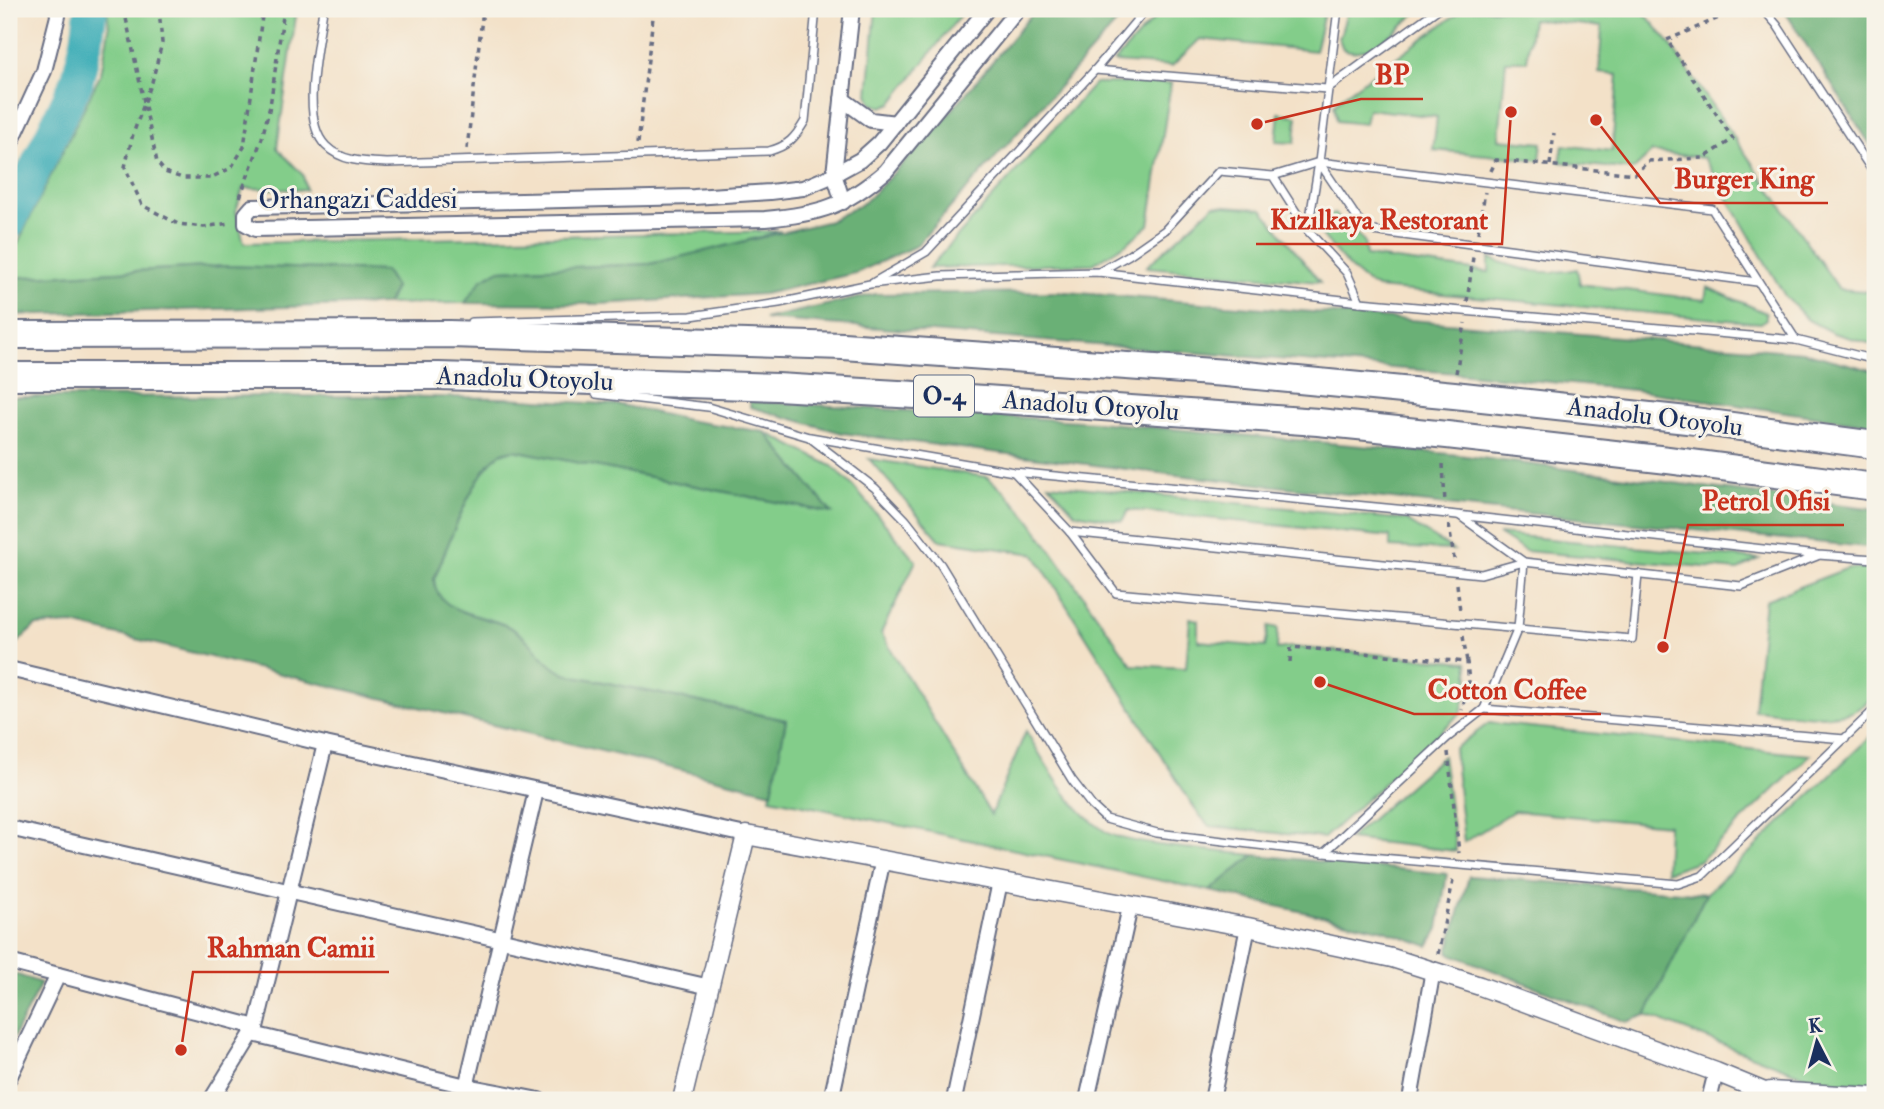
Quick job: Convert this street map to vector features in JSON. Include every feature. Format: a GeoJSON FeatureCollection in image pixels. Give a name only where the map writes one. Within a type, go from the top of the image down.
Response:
{"type":"FeatureCollection","features":[{"type":"Feature","properties":{"kind":"highway","name":"Anadolu Otoyolu"},"geometry":{"type":"LineString","coordinates":[[9,335],[449,334],[870,347],[1226,373],[1440,393],[1687,420],[1875,445]]}},
{"type":"Feature","properties":{"kind":"highway","name":"Anadolu Otoyolu"},"geometry":{"type":"LineString","coordinates":[[9,376],[439,376],[790,388],[985,399],[1318,422],[1668,460],[1875,487]]}},
{"type":"Feature","properties":{"kind":"street"},"geometry":{"type":"LineString","coordinates":[[9,147],[44,71],[58,16],[57,9]]}},
{"type":"Feature","properties":{"kind":"street"},"geometry":{"type":"LineString","coordinates":[[843,202],[835,174],[852,9]]}},
{"type":"Feature","properties":{"kind":"street"},"geometry":{"type":"LineString","coordinates":[[835,174],[860,160],[879,144],[987,9]]}},
{"type":"Feature","properties":{"kind":"street","name":"Orhangazi Caddesi"},"geometry":{"type":"LineString","coordinates":[[835,174],[803,188],[694,197],[253,207],[246,214],[246,224],[255,229],[765,219],[800,215],[843,202],[862,192],[886,171],[1018,9]]}},
{"type":"Feature","properties":{"kind":"street"},"geometry":{"type":"LineString","coordinates":[[842,99],[871,120],[896,122]]}},
{"type":"Feature","properties":{"kind":"street"},"geometry":{"type":"LineString","coordinates":[[9,669],[325,744],[746,835],[1353,948],[1433,970],[1716,1072],[1784,1100]]}},
{"type":"Feature","properties":{"kind":"street"},"geometry":{"type":"LineString","coordinates":[[211,1100],[254,1030],[325,744]]}},
{"type":"Feature","properties":{"kind":"street"},"geometry":{"type":"LineString","coordinates":[[465,1093],[536,790]]}},
{"type":"Feature","properties":{"kind":"street"},"geometry":{"type":"LineString","coordinates":[[9,828],[710,987]]}},
{"type":"Feature","properties":{"kind":"street"},"geometry":{"type":"LineString","coordinates":[[682,1100],[746,835]]}},
{"type":"Feature","properties":{"kind":"street"},"geometry":{"type":"LineString","coordinates":[[831,1100],[883,859]]}},
{"type":"Feature","properties":{"kind":"street"},"geometry":{"type":"LineString","coordinates":[[954,1100],[1000,882]]}},
{"type":"Feature","properties":{"kind":"street"},"geometry":{"type":"LineString","coordinates":[[1087,1100],[1130,907]]}},
{"type":"Feature","properties":{"kind":"street"},"geometry":{"type":"LineString","coordinates":[[1212,1100],[1248,927]]}},
{"type":"Feature","properties":{"kind":"street"},"geometry":{"type":"LineString","coordinates":[[9,962],[254,1030],[465,1093],[539,1100]]}},
{"type":"Feature","properties":{"kind":"street"},"geometry":{"type":"LineString","coordinates":[[1410,1100],[1433,970]]}},
{"type":"Feature","properties":{"kind":"street"},"geometry":{"type":"LineString","coordinates":[[9,1078],[58,975]]}},
{"type":"Feature","properties":{"kind":"street"},"geometry":{"type":"LineString","coordinates":[[1709,1100],[1716,1072]]}},
{"type":"Feature","properties":{"kind":"street"},"geometry":{"type":"LineString","coordinates":[[1767,1091],[1875,1097]]}},
{"type":"Feature","properties":{"kind":"lane"},"geometry":{"type":"LineString","coordinates":[[323,9],[312,114],[315,131],[326,147],[340,156],[361,162],[769,151],[785,146],[796,137],[805,121],[816,9]]}},
{"type":"Feature","properties":{"kind":"lane"},"geometry":{"type":"LineString","coordinates":[[870,284],[926,252],[1094,70],[1146,9]]}},
{"type":"Feature","properties":{"kind":"lane"},"geometry":{"type":"LineString","coordinates":[[1308,231],[1338,9]]}},
{"type":"Feature","properties":{"kind":"lane"},"geometry":{"type":"LineString","coordinates":[[1094,70],[1327,89],[1438,9]]}},
{"type":"Feature","properties":{"kind":"lane"},"geometry":{"type":"LineString","coordinates":[[1763,9],[1777,25],[1875,175]]}},
{"type":"Feature","properties":{"kind":"lane"},"geometry":{"type":"LineString","coordinates":[[1319,162],[1359,221],[1373,231],[1757,282]]}},
{"type":"Feature","properties":{"kind":"lane"},"geometry":{"type":"LineString","coordinates":[[1098,272],[1166,230],[1219,171],[1273,176],[1319,162],[1712,209],[1796,340]]}},
{"type":"Feature","properties":{"kind":"lane"},"geometry":{"type":"LineString","coordinates":[[1273,176],[1308,231],[1347,273],[1360,302]]}},
{"type":"Feature","properties":{"kind":"lane"},"geometry":{"type":"LineString","coordinates":[[468,322],[691,316],[779,303],[870,284],[940,276],[1098,272],[1360,302],[1796,340],[1875,360]]}},
{"type":"Feature","properties":{"kind":"lane"},"geometry":{"type":"LineString","coordinates":[[135,335],[399,325]]}},
{"type":"Feature","properties":{"kind":"lane"},"geometry":{"type":"LineString","coordinates":[[439,376],[560,390]]}},
{"type":"Feature","properties":{"kind":"lane"},"geometry":{"type":"LineString","coordinates":[[587,393],[708,407],[809,437],[1014,472],[1875,559]]}},
{"type":"Feature","properties":{"kind":"lane"},"geometry":{"type":"LineString","coordinates":[[809,437],[875,488],[906,520],[942,565],[1072,780],[1092,806],[1106,819],[1157,833],[1324,853],[1678,884],[1702,876],[1875,709]]}},
{"type":"Feature","properties":{"kind":"lane"},"geometry":{"type":"LineString","coordinates":[[1014,472],[1070,533],[1116,593],[1632,639],[1638,574]]}},
{"type":"Feature","properties":{"kind":"lane"},"geometry":{"type":"LineString","coordinates":[[1459,515],[1524,562]]}},
{"type":"Feature","properties":{"kind":"lane"},"geometry":{"type":"LineString","coordinates":[[1070,533],[1481,574],[1524,562],[1741,586],[1818,555]]}},
{"type":"Feature","properties":{"kind":"lane"},"geometry":{"type":"LineString","coordinates":[[1324,853],[1447,738],[1484,709],[1518,628],[1524,562]]}},
{"type":"Feature","properties":{"kind":"lane"},"geometry":{"type":"LineString","coordinates":[[1484,709],[1846,739]]}},
{"type":"Feature","properties":{"kind":"path"},"geometry":{"type":"LineString","coordinates":[[124,9],[157,162],[165,172],[182,178],[210,178],[231,168],[244,147],[263,9]]}},
{"type":"Feature","properties":{"kind":"path"},"geometry":{"type":"LineString","coordinates":[[159,9],[162,43],[125,167],[142,205],[178,224],[204,227],[228,225],[233,220]]}},
{"type":"Feature","properties":{"kind":"path"},"geometry":{"type":"LineString","coordinates":[[240,198],[262,138],[270,106],[284,9]]}},
{"type":"Feature","properties":{"kind":"path"},"geometry":{"type":"LineString","coordinates":[[466,160],[483,9]]}},
{"type":"Feature","properties":{"kind":"path"},"geometry":{"type":"LineString","coordinates":[[636,155],[654,9]]}},
{"type":"Feature","properties":{"kind":"path"},"geometry":{"type":"LineString","coordinates":[[1456,373],[1487,182],[1496,160],[1635,174],[1648,161],[1704,158],[1733,139],[1667,40],[1740,9]]}},
{"type":"Feature","properties":{"kind":"path"},"geometry":{"type":"LineString","coordinates":[[1550,165],[1554,133]]}},
{"type":"Feature","properties":{"kind":"green space"},"geometry":{"type":"Polygon","coordinates":[[[107,9],[297,9],[277,148],[303,175],[306,190],[243,188],[236,211],[244,243],[781,231],[650,264],[499,270],[482,280],[465,303],[387,304],[395,287],[385,271],[225,266],[9,278],[9,261],[101,73],[109,29],[107,9]]]}},
{"type":"Feature","properties":{"kind":"green space"},"geometry":{"type":"Polygon","coordinates":[[[876,9],[965,9],[892,103],[882,107],[872,104],[868,94],[876,9]]]}},
{"type":"Feature","properties":{"kind":"green space"},"geometry":{"type":"Polygon","coordinates":[[[1036,9],[1129,9],[916,246],[856,273],[764,294],[600,304],[465,303],[482,279],[499,270],[650,264],[830,221],[865,202],[933,133],[1036,9]]]}},
{"type":"Feature","properties":{"kind":"green space"},"geometry":{"type":"Polygon","coordinates":[[[1163,9],[1325,9],[1315,51],[1200,39],[1172,66],[1114,62],[1163,9]]]}},
{"type":"Feature","properties":{"kind":"green space"},"geometry":{"type":"Polygon","coordinates":[[[1348,9],[1421,9],[1385,40],[1364,50],[1353,51],[1343,49],[1339,39],[1348,9]]]}},
{"type":"Feature","properties":{"kind":"green space"},"geometry":{"type":"Polygon","coordinates":[[[1464,9],[1641,9],[1667,40],[1839,289],[1875,292],[1875,345],[1833,333],[1808,320],[1785,296],[1704,158],[1652,152],[1633,170],[1560,162],[1563,145],[1612,151],[1618,75],[1599,73],[1602,27],[1532,19],[1527,61],[1506,61],[1499,139],[1542,143],[1540,160],[1433,150],[1437,117],[1368,109],[1365,124],[1337,121],[1334,105],[1344,95],[1464,9]]]}},
{"type":"Feature","properties":{"kind":"green space"},"geometry":{"type":"Polygon","coordinates":[[[1875,9],[1875,152],[1784,10],[1875,9]]]}},
{"type":"Feature","properties":{"kind":"green space"},"geometry":{"type":"Polygon","coordinates":[[[1095,83],[1171,83],[1149,225],[1126,244],[1093,264],[929,268],[1095,83]]]}},
{"type":"Feature","properties":{"kind":"green space"},"geometry":{"type":"Polygon","coordinates":[[[1279,113],[1297,116],[1295,143],[1276,142],[1279,113]]]}},
{"type":"Feature","properties":{"kind":"green space"},"geometry":{"type":"Polygon","coordinates":[[[1214,205],[1262,209],[1320,282],[1146,267],[1214,205]]]}},
{"type":"Feature","properties":{"kind":"green space"},"geometry":{"type":"Polygon","coordinates":[[[1333,213],[1364,241],[1366,256],[1489,272],[1489,258],[1532,271],[1577,269],[1580,284],[1705,300],[1707,287],[1766,313],[1766,319],[1760,323],[1377,288],[1351,268],[1315,226],[1333,213]]]}},
{"type":"Feature","properties":{"kind":"green space"},"geometry":{"type":"Polygon","coordinates":[[[225,266],[385,271],[395,287],[387,304],[9,315],[9,278],[225,266]]]}},
{"type":"Feature","properties":{"kind":"green space"},"geometry":{"type":"Polygon","coordinates":[[[1067,292],[1803,352],[1875,371],[1875,425],[1634,390],[1456,373],[764,319],[876,294],[1067,292]]]}},
{"type":"Feature","properties":{"kind":"green space"},"geometry":{"type":"Polygon","coordinates":[[[9,397],[506,398],[621,405],[692,421],[765,432],[832,513],[514,450],[499,455],[480,477],[470,494],[434,579],[437,591],[451,606],[516,631],[549,663],[565,674],[786,720],[772,792],[73,624],[35,626],[9,651],[9,397]]]}},
{"type":"Feature","properties":{"kind":"green space"},"geometry":{"type":"Polygon","coordinates":[[[750,401],[1096,422],[1450,454],[1875,509],[1875,548],[1446,505],[1142,471],[842,433],[750,407],[750,401]]]}},
{"type":"Feature","properties":{"kind":"green space"},"geometry":{"type":"Polygon","coordinates":[[[765,432],[832,466],[853,486],[916,561],[881,633],[991,815],[1026,731],[1070,799],[1106,832],[1134,841],[1254,855],[1210,891],[770,798],[786,720],[565,674],[552,666],[510,628],[451,607],[437,591],[434,579],[470,494],[489,464],[501,454],[512,450],[831,513],[765,432]]]}},
{"type":"Feature","properties":{"kind":"green space"},"geometry":{"type":"Polygon","coordinates":[[[869,459],[987,477],[1006,493],[1029,519],[1132,665],[1186,668],[1190,618],[1198,620],[1198,641],[1265,647],[1269,626],[1278,628],[1277,649],[1291,647],[1467,662],[1469,680],[1461,713],[1324,838],[1209,826],[1197,812],[1034,554],[940,540],[869,459]]]}},
{"type":"Feature","properties":{"kind":"green space"},"geometry":{"type":"Polygon","coordinates":[[[1049,484],[1406,520],[1453,550],[1390,547],[1390,537],[1129,510],[1122,521],[1075,513],[1049,484]]]}},
{"type":"Feature","properties":{"kind":"green space"},"geometry":{"type":"Polygon","coordinates":[[[1498,534],[1759,559],[1738,570],[1525,551],[1498,534]]]}},
{"type":"Feature","properties":{"kind":"green space"},"geometry":{"type":"Polygon","coordinates":[[[1848,568],[1875,570],[1875,694],[1856,710],[1838,715],[1814,716],[1754,710],[1765,600],[1848,568]]]}},
{"type":"Feature","properties":{"kind":"green space"},"geometry":{"type":"Polygon","coordinates":[[[1489,723],[1810,755],[1701,860],[1666,872],[1668,825],[1514,811],[1464,842],[1454,749],[1489,723]]]}},
{"type":"Feature","properties":{"kind":"green space"},"geometry":{"type":"Polygon","coordinates":[[[1875,732],[1875,1083],[1823,1083],[1646,1015],[1706,894],[1875,732]]]}},
{"type":"Feature","properties":{"kind":"green space"},"geometry":{"type":"Polygon","coordinates":[[[1443,756],[1456,851],[1349,839],[1443,756]]]}},
{"type":"Feature","properties":{"kind":"green space"},"geometry":{"type":"Polygon","coordinates":[[[1254,855],[1447,874],[1438,929],[1428,946],[1384,930],[1210,891],[1254,855]]]}},
{"type":"Feature","properties":{"kind":"green space"},"geometry":{"type":"Polygon","coordinates":[[[1469,876],[1706,894],[1646,1015],[1626,1022],[1448,953],[1469,876]]]}},
{"type":"Feature","properties":{"kind":"green space"},"geometry":{"type":"Polygon","coordinates":[[[9,972],[41,983],[9,1046],[9,972]]]}},
{"type":"Feature","properties":{"kind":"waterway"},"geometry":{"type":"LineString","coordinates":[[9,223],[77,81],[91,9]]}},
{"type":"Feature","properties":{"kind":"place","name":"Kızılkaya Restorant"},"geometry":{"type":"Point","coordinates":[1511,112]}},
{"type":"Feature","properties":{"kind":"place","name":"Burger King"},"geometry":{"type":"Point","coordinates":[1596,120]}},
{"type":"Feature","properties":{"kind":"place","name":"BP"},"geometry":{"type":"Point","coordinates":[1257,124]}},
{"type":"Feature","properties":{"kind":"place","name":"Petrol Ofisi"},"geometry":{"type":"Point","coordinates":[1663,647]}},
{"type":"Feature","properties":{"kind":"place","name":"Cotton Coffee"},"geometry":{"type":"Point","coordinates":[1320,682]}},
{"type":"Feature","properties":{"kind":"place","name":"Rahman Camii"},"geometry":{"type":"Point","coordinates":[181,1050]}}]}
